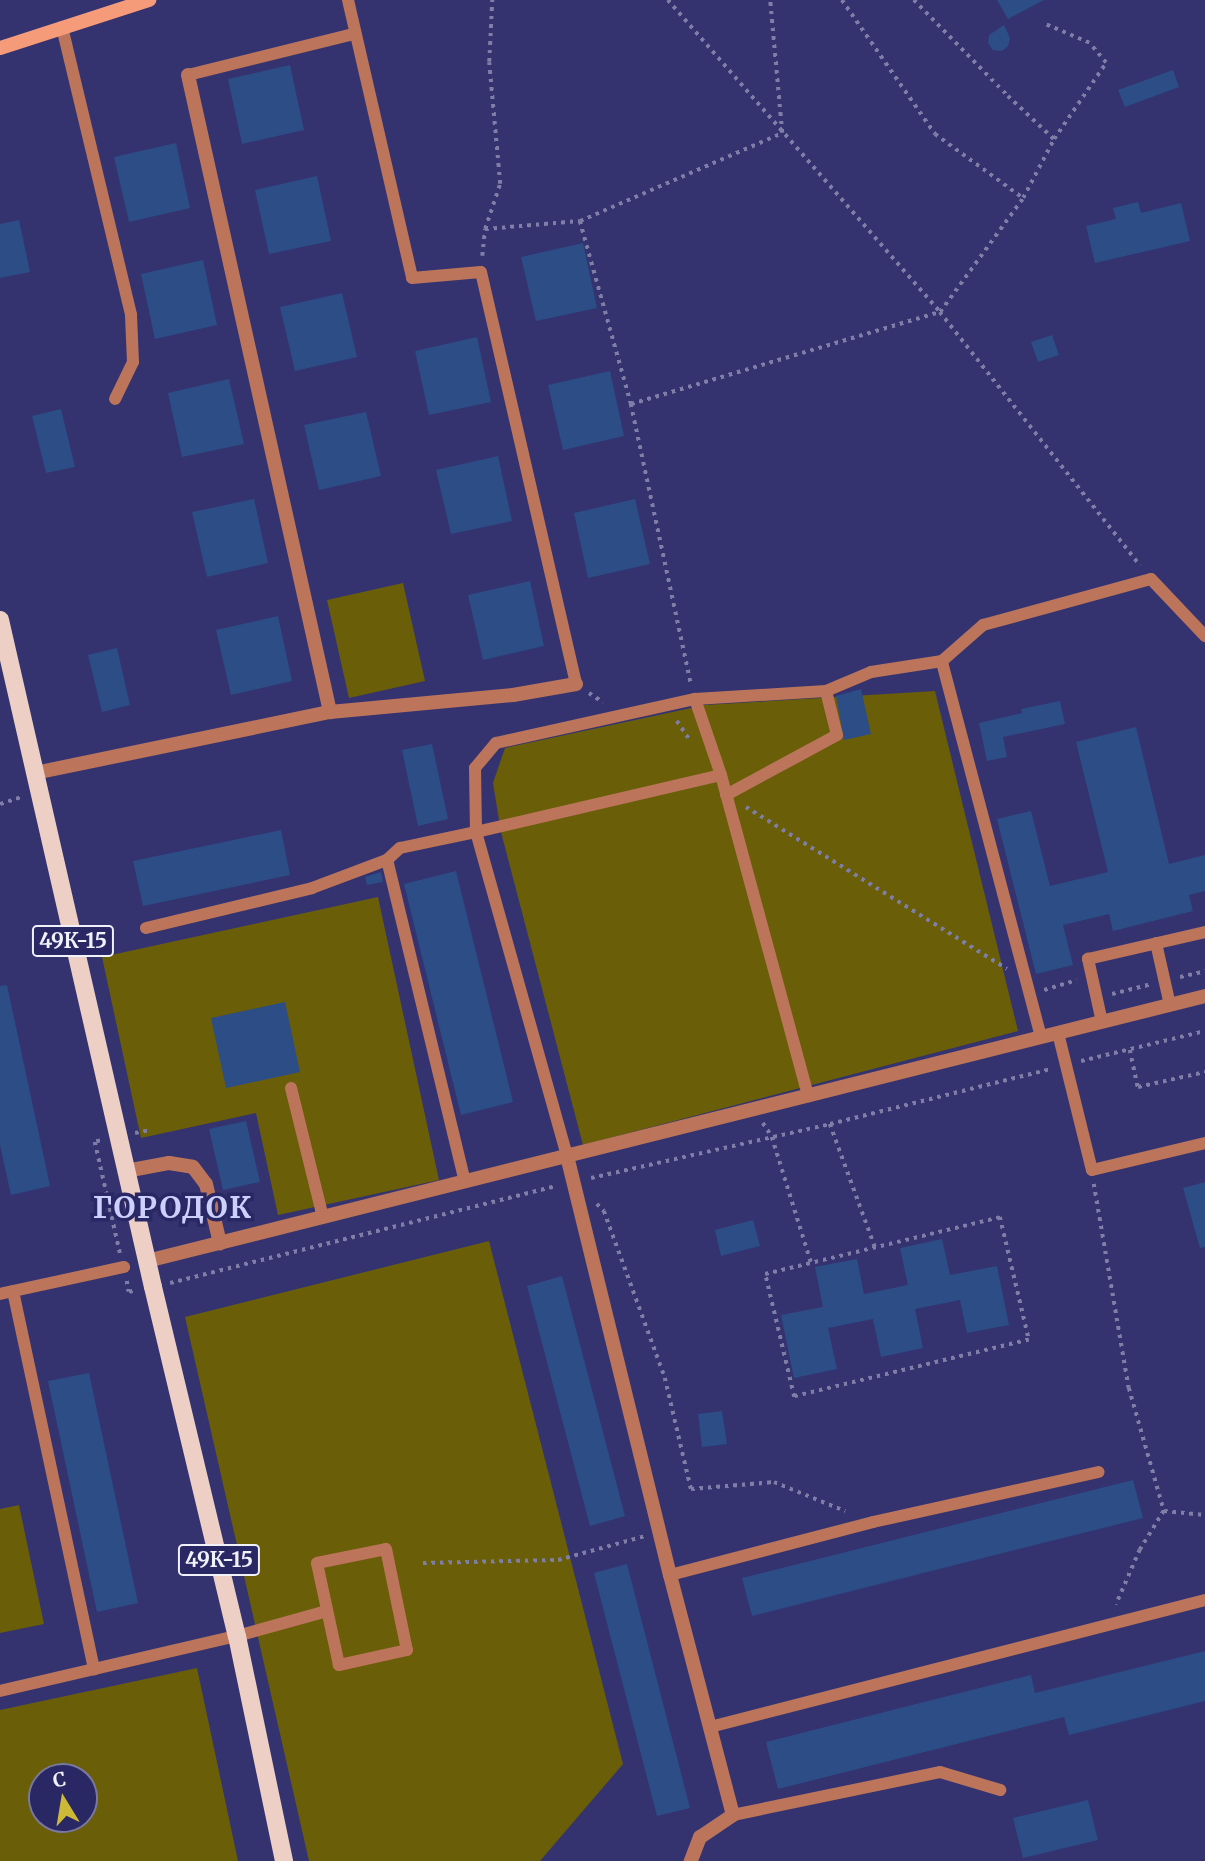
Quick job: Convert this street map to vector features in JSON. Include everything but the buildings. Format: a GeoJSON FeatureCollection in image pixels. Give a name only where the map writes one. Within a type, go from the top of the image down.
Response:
{"type":"FeatureCollection","features":[{"type":"Feature","properties":{"kind":"main road"},"geometry":{"type":"LineString","coordinates":[[0,48],[141,1]]}},
{"type":"Feature","properties":{"kind":"main road","name":"49К-15"},"geometry":{"type":"LineString","coordinates":[[0,620],[126,1171],[237,1636],[284,1861]]}},
{"type":"Feature","properties":{"kind":"street"},"geometry":{"type":"LineString","coordinates":[[188,75],[330,712]]}},
{"type":"Feature","properties":{"kind":"street"},"geometry":{"type":"LineString","coordinates":[[35,773],[330,712],[513,695],[576,684]]}},
{"type":"Feature","properties":{"kind":"street"},"geometry":{"type":"LineString","coordinates":[[147,1261],[1205,996]]}},
{"type":"Feature","properties":{"kind":"street"},"geometry":{"type":"LineString","coordinates":[[567,1156],[659,1532],[733,1815],[700,1837],[691,1861]]}},
{"type":"Feature","properties":{"kind":"street"},"geometry":{"type":"LineString","coordinates":[[126,1171],[169,1163],[193,1167],[206,1184],[220,1243]]}},
{"type":"Feature","properties":{"kind":"lane"},"geometry":{"type":"LineString","coordinates":[[348,0],[412,278],[481,272],[576,684]]}},
{"type":"Feature","properties":{"kind":"lane"},"geometry":{"type":"LineString","coordinates":[[62,27],[131,315],[133,362],[115,399]]}},
{"type":"Feature","properties":{"kind":"lane"},"geometry":{"type":"LineString","coordinates":[[188,75],[354,34]]}},
{"type":"Feature","properties":{"kind":"lane"},"geometry":{"type":"LineString","coordinates":[[567,1156],[476,832],[475,768],[496,743],[695,699],[826,691],[871,672],[942,661],[983,625],[1151,579],[1205,636]]}},
{"type":"Feature","properties":{"kind":"lane"},"geometry":{"type":"LineString","coordinates":[[942,661],[1041,1037]]}},
{"type":"Feature","properties":{"kind":"lane"},"geometry":{"type":"LineString","coordinates":[[726,795],[837,735],[826,691]]}},
{"type":"Feature","properties":{"kind":"lane"},"geometry":{"type":"LineString","coordinates":[[695,699],[721,775],[808,1096]]}},
{"type":"Feature","properties":{"kind":"lane"},"geometry":{"type":"LineString","coordinates":[[146,928],[312,888],[387,860],[400,848],[721,775]]}},
{"type":"Feature","properties":{"kind":"lane"},"geometry":{"type":"LineString","coordinates":[[387,860],[465,1182]]}},
{"type":"Feature","properties":{"kind":"lane"},"geometry":{"type":"LineString","coordinates":[[1102,1022],[1088,959],[1205,932]]}},
{"type":"Feature","properties":{"kind":"lane"},"geometry":{"type":"LineString","coordinates":[[1156,943],[1170,1005]]}},
{"type":"Feature","properties":{"kind":"lane"},"geometry":{"type":"LineString","coordinates":[[1058,1033],[1092,1170],[1205,1143]]}},
{"type":"Feature","properties":{"kind":"lane"},"geometry":{"type":"LineString","coordinates":[[291,1088],[323,1217]]}},
{"type":"Feature","properties":{"kind":"lane"},"geometry":{"type":"LineString","coordinates":[[94,1670],[7,1293],[124,1267]]}},
{"type":"Feature","properties":{"kind":"lane"},"geometry":{"type":"LineString","coordinates":[[670,1575],[873,1522],[1099,1472]]}},
{"type":"Feature","properties":{"kind":"lane"},"geometry":{"type":"LineString","coordinates":[[386,1549],[407,1650],[338,1665],[327,1611],[317,1563],[386,1549]]}},
{"type":"Feature","properties":{"kind":"lane"},"geometry":{"type":"LineString","coordinates":[[710,1727],[1205,1600]]}},
{"type":"Feature","properties":{"kind":"lane"},"geometry":{"type":"LineString","coordinates":[[0,1691],[237,1636],[327,1611]]}},
{"type":"Feature","properties":{"kind":"lane"},"geometry":{"type":"LineString","coordinates":[[733,1815],[940,1772],[1000,1790]]}},
{"type":"Feature","properties":{"kind":"path"},"geometry":{"type":"LineString","coordinates":[[481,272],[485,229],[500,184],[489,62],[492,0]]}},
{"type":"Feature","properties":{"kind":"path"},"geometry":{"type":"LineString","coordinates":[[668,0],[940,312],[1151,579]]}},
{"type":"Feature","properties":{"kind":"path"},"geometry":{"type":"LineString","coordinates":[[770,0],[782,133]]}},
{"type":"Feature","properties":{"kind":"path"},"geometry":{"type":"LineString","coordinates":[[842,0],[935,134],[1023,198]]}},
{"type":"Feature","properties":{"kind":"path"},"geometry":{"type":"LineString","coordinates":[[914,0],[1008,96],[1055,139]]}},
{"type":"Feature","properties":{"kind":"path"},"geometry":{"type":"LineString","coordinates":[[631,404],[940,312],[1023,198],[1055,139],[1105,64],[1089,43],[1044,24]]}},
{"type":"Feature","properties":{"kind":"path"},"geometry":{"type":"LineString","coordinates":[[485,229],[580,221],[782,133]]}},
{"type":"Feature","properties":{"kind":"path"},"geometry":{"type":"LineString","coordinates":[[580,221],[631,404],[695,699]]}},
{"type":"Feature","properties":{"kind":"path"},"geometry":{"type":"LineString","coordinates":[[576,684],[621,715]]}},
{"type":"Feature","properties":{"kind":"path"},"geometry":{"type":"LineString","coordinates":[[726,795],[1044,990],[1092,975]]}},
{"type":"Feature","properties":{"kind":"path"},"geometry":{"type":"LineString","coordinates":[[180,1281],[575,1181],[830,1124],[1205,1031]]}},
{"type":"Feature","properties":{"kind":"path"},"geometry":{"type":"LineString","coordinates":[[1130,1050],[1138,1087],[1205,1072]]}},
{"type":"Feature","properties":{"kind":"path"},"geometry":{"type":"LineString","coordinates":[[755,1109],[772,1137],[811,1262]]}},
{"type":"Feature","properties":{"kind":"path"},"geometry":{"type":"LineString","coordinates":[[830,1124],[875,1247]]}},
{"type":"Feature","properties":{"kind":"path"},"geometry":{"type":"LineString","coordinates":[[95,1142],[129,1292]]}},
{"type":"Feature","properties":{"kind":"path"},"geometry":{"type":"LineString","coordinates":[[1092,1170],[1129,1388],[1164,1511],[1140,1550],[1108,1623]]}},
{"type":"Feature","properties":{"kind":"path"},"geometry":{"type":"LineString","coordinates":[[575,1181],[604,1211],[665,1378],[691,1489],[774,1482],[873,1522]]}},
{"type":"Feature","properties":{"kind":"path"},"geometry":{"type":"LineString","coordinates":[[1000,1217],[1029,1340],[794,1397],[765,1274],[811,1262],[1000,1217]]}},
{"type":"Feature","properties":{"kind":"path"},"geometry":{"type":"LineString","coordinates":[[1164,1511],[1205,1515]]}},
{"type":"Feature","properties":{"kind":"path"},"geometry":{"type":"LineString","coordinates":[[423,1563],[558,1560],[659,1532]]}},
{"type":"Feature","properties":{"kind":"shaded area"},"geometry":{"type":"Polygon","coordinates":[[[403,583],[425,681],[349,698],[327,600],[403,583]]]}},
{"type":"Feature","properties":{"kind":"shaded area"},"geometry":{"type":"Polygon","coordinates":[[[935,691],[1018,1031],[583,1145],[501,832],[493,783],[505,748],[705,705],[935,691]]]}},
{"type":"Feature","properties":{"kind":"shaded area"},"geometry":{"type":"Polygon","coordinates":[[[378,897],[439,1180],[278,1215],[256,1113],[141,1138],[102,957],[378,897]]]}},
{"type":"Feature","properties":{"kind":"shaded area"},"geometry":{"type":"Polygon","coordinates":[[[489,1241],[623,1764],[540,1861],[309,1861],[185,1317],[489,1241]]]}},
{"type":"Feature","properties":{"kind":"shaded area"},"geometry":{"type":"Polygon","coordinates":[[[19,1505],[44,1624],[0,1633],[0,1509],[19,1505]]]}},
{"type":"Feature","properties":{"kind":"shaded area"},"geometry":{"type":"Polygon","coordinates":[[[197,1668],[238,1861],[0,1861],[0,1710],[197,1668]]]}},
{"type":"Feature","properties":{"kind":"district","name":"ГОРОДОК"},"geometry":{"type":"Point","coordinates":[173,1207]}}]}
